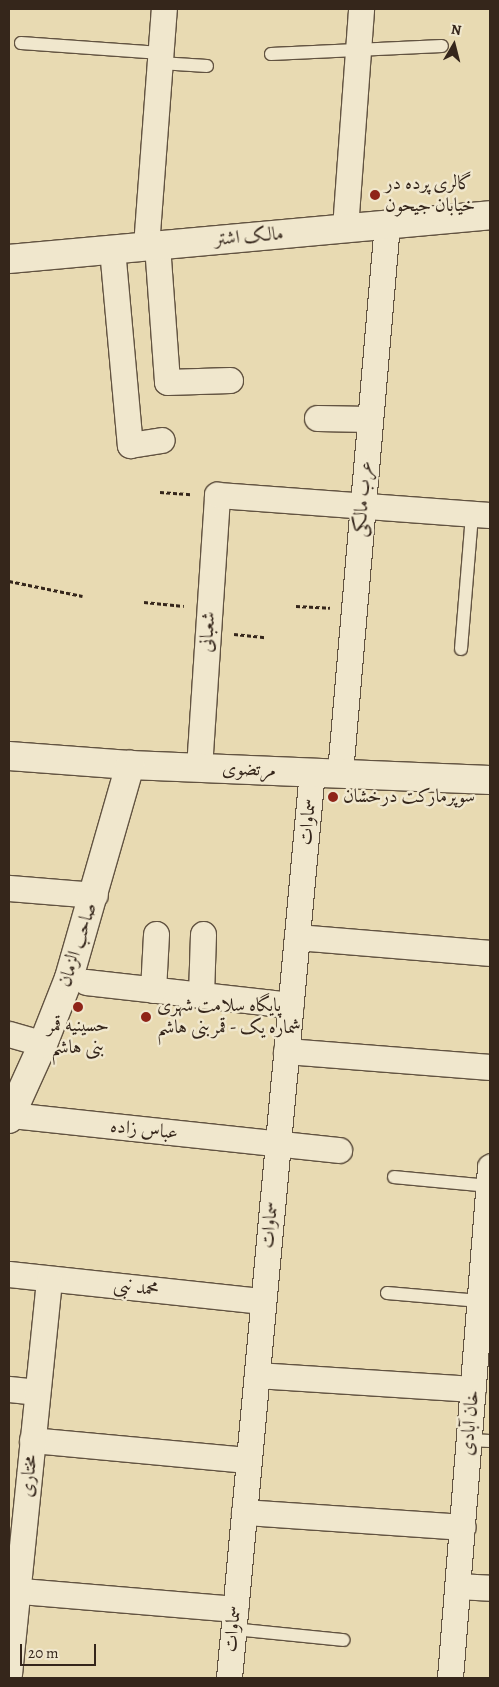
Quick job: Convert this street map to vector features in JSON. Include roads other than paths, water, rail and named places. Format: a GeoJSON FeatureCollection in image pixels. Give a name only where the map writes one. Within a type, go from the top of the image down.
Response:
{"type":"FeatureCollection","features":[{"type":"Feature","properties":{"kind":"street"},"geometry":{"type":"LineString","coordinates":[[164,9],[152,246],[167,382],[230,380]]}},
{"type":"Feature","properties":{"kind":"street"},"geometry":{"type":"LineString","coordinates":[[345,228],[361,9]]}},
{"type":"Feature","properties":{"kind":"street","name":"مالک اشتر"},"geometry":{"type":"LineString","coordinates":[[9,259],[490,215]]}},
{"type":"Feature","properties":{"kind":"street","name":"عرب مالکی"},"geometry":{"type":"LineString","coordinates":[[340,773],[387,224]]}},
{"type":"Feature","properties":{"kind":"street"},"geometry":{"type":"LineString","coordinates":[[112,249],[130,445],[162,440]]}},
{"type":"Feature","properties":{"kind":"street"},"geometry":{"type":"LineString","coordinates":[[317,418],[370,419]]}},
{"type":"Feature","properties":{"kind":"street","name":"شعبانی"},"geometry":{"type":"LineString","coordinates":[[199,768],[217,496],[362,508]]}},
{"type":"Feature","properties":{"kind":"street"},"geometry":{"type":"LineString","coordinates":[[362,508],[481,514]]}},
{"type":"Feature","properties":{"kind":"street","name":"مرتضوی"},"geometry":{"type":"LineString","coordinates":[[9,756],[130,765],[490,780]]}},
{"type":"Feature","properties":{"kind":"street","name":"صاحب الزمان"},"geometry":{"type":"LineString","coordinates":[[10,1117],[43,1044],[69,978],[130,765]]}},
{"type":"Feature","properties":{"kind":"street","name":"سماوات"},"geometry":{"type":"LineString","coordinates":[[228,1678],[312,772]]}},
{"type":"Feature","properties":{"kind":"street"},"geometry":{"type":"LineString","coordinates":[[9,888],[94,896]]}},
{"type":"Feature","properties":{"kind":"street"},"geometry":{"type":"LineString","coordinates":[[152,990],[156,934]]}},
{"type":"Feature","properties":{"kind":"street"},"geometry":{"type":"LineString","coordinates":[[201,995],[203,934]]}},
{"type":"Feature","properties":{"kind":"street"},"geometry":{"type":"LineString","coordinates":[[297,937],[490,953]]}},
{"type":"Feature","properties":{"kind":"street"},"geometry":{"type":"LineString","coordinates":[[86,982],[291,1005]]}},
{"type":"Feature","properties":{"kind":"street"},"geometry":{"type":"LineString","coordinates":[[9,1034],[43,1044]]}},
{"type":"Feature","properties":{"kind":"street"},"geometry":{"type":"LineString","coordinates":[[286,1051],[490,1067]]}},
{"type":"Feature","properties":{"kind":"street","name":"عباس زاده"},"geometry":{"type":"LineString","coordinates":[[10,1117],[339,1150]]}},
{"type":"Feature","properties":{"kind":"street","name":"خان آبادی"},"geometry":{"type":"LineString","coordinates":[[450,1678],[462,1527],[479,1440],[473,1388],[483,1357],[480,1300],[489,1193]]}},
{"type":"Feature","properties":{"kind":"street","name":"محمد نبی"},"geometry":{"type":"LineString","coordinates":[[9,1274],[263,1301]]}},
{"type":"Feature","properties":{"kind":"street","name":"مختاری"},"geometry":{"type":"LineString","coordinates":[[9,1674],[18,1494],[32,1440],[49,1279]]}},
{"type":"Feature","properties":{"kind":"street"},"geometry":{"type":"LineString","coordinates":[[256,1375],[473,1388]]}},
{"type":"Feature","properties":{"kind":"street"},"geometry":{"type":"LineString","coordinates":[[9,1388],[37,1392]]}},
{"type":"Feature","properties":{"kind":"street"},"geometry":{"type":"LineString","coordinates":[[32,1440],[248,1460]]}},
{"type":"Feature","properties":{"kind":"street"},"geometry":{"type":"LineString","coordinates":[[244,1512],[462,1527]]}},
{"type":"Feature","properties":{"kind":"street"},"geometry":{"type":"LineString","coordinates":[[457,1586],[490,1588]]}},
{"type":"Feature","properties":{"kind":"street"},"geometry":{"type":"LineString","coordinates":[[13,1590],[234,1619]]}},
{"type":"Feature","properties":{"kind":"lane"},"geometry":{"type":"LineString","coordinates":[[21,43],[161,58],[207,66]]}},
{"type":"Feature","properties":{"kind":"lane"},"geometry":{"type":"LineString","coordinates":[[271,54],[442,46]]}},
{"type":"Feature","properties":{"kind":"lane"},"geometry":{"type":"LineString","coordinates":[[461,649],[481,514]]}},
{"type":"Feature","properties":{"kind":"lane"},"geometry":{"type":"LineString","coordinates":[[394,1177],[489,1193]]}},
{"type":"Feature","properties":{"kind":"lane"},"geometry":{"type":"LineString","coordinates":[[387,1293],[480,1300]]}},
{"type":"Feature","properties":{"kind":"lane"},"geometry":{"type":"LineString","coordinates":[[234,1619],[343,1640]]}},
{"type":"Feature","properties":{"kind":"place","name":"گالری پرده در خیابان جیحون"},"geometry":{"type":"Point","coordinates":[375,195]}},
{"type":"Feature","properties":{"kind":"place","name":"سوپرمارکت درخشان"},"geometry":{"type":"Point","coordinates":[333,797]}},
{"type":"Feature","properties":{"kind":"place","name":"حسینیه قمر بنی هاشم"},"geometry":{"type":"Point","coordinates":[78,1007]}},
{"type":"Feature","properties":{"kind":"place","name":"پایگاه سلامت شهری شماره یک - قمربنی هاشم"},"geometry":{"type":"Point","coordinates":[146,1017]}}]}
